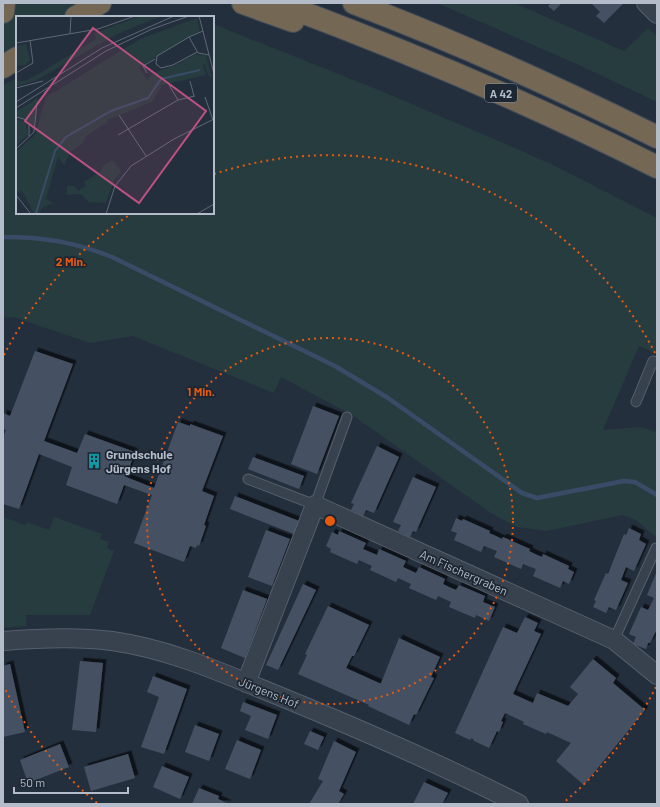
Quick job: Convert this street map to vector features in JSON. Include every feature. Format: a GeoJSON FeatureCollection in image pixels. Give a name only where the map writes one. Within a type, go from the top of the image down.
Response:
{"type":"FeatureCollection","features":[{"type":"Feature","properties":{"kind":"highway"},"geometry":{"type":"LineString","coordinates":[[3,12],[4,3]]}},
{"type":"Feature","properties":{"kind":"highway"},"geometry":{"type":"LineString","coordinates":[[78,16],[100,3]]}},
{"type":"Feature","properties":{"kind":"highway"},"geometry":{"type":"LineString","coordinates":[[243,3],[326,35],[342,26]]}},
{"type":"Feature","properties":{"kind":"highway","name":"A 42"},"geometry":{"type":"LineString","coordinates":[[278,3],[342,26],[523,102],[600,138],[657,167]]}},
{"type":"Feature","properties":{"kind":"highway","name":"A 42"},"geometry":{"type":"LineString","coordinates":[[361,5],[457,44],[657,137]]}},
{"type":"Feature","properties":{"kind":"highway"},"geometry":{"type":"LineString","coordinates":[[3,67],[16,59]]}},
{"type":"Feature","properties":{"kind":"street"},"geometry":{"type":"LineString","coordinates":[[646,3],[657,14]]}},
{"type":"Feature","properties":{"kind":"street"},"geometry":{"type":"LineString","coordinates":[[246,683],[315,505]]}},
{"type":"Feature","properties":{"kind":"street","name":"Am Fischergraben"},"geometry":{"type":"LineString","coordinates":[[315,505],[614,640],[657,675]]}},
{"type":"Feature","properties":{"kind":"street","name":"Jürgens Hof"},"geometry":{"type":"LineString","coordinates":[[3,641],[34,638],[69,638],[112,641],[179,657],[246,683],[420,756],[519,804]]}},
{"type":"Feature","properties":{"kind":"lane"},"geometry":{"type":"LineString","coordinates":[[636,402],[653,361],[657,363]]}},
{"type":"Feature","properties":{"kind":"lane"},"geometry":{"type":"LineString","coordinates":[[248,479],[315,505],[347,417]]}},
{"type":"Feature","properties":{"kind":"lane"},"geometry":{"type":"LineString","coordinates":[[614,640],[656,548]]}},
{"type":"Feature","properties":{"kind":"green space"},"geometry":{"type":"Polygon","coordinates":[[[9,3],[88,3],[68,16],[16,16],[16,54],[3,61],[3,26],[9,3]]]}},
{"type":"Feature","properties":{"kind":"green space"},"geometry":{"type":"Polygon","coordinates":[[[437,3],[514,3],[624,51],[648,28],[657,36],[657,102],[579,65],[437,3]]]}},
{"type":"Feature","properties":{"kind":"green space"},"geometry":{"type":"Polygon","coordinates":[[[214,24],[381,91],[508,145],[555,166],[657,218],[657,354],[639,346],[603,430],[640,427],[657,432],[657,538],[636,520],[623,515],[546,531],[517,527],[491,513],[352,415],[281,377],[274,393],[133,336],[90,343],[13,317],[3,318],[3,85],[16,78],[16,214],[214,214],[214,24]]]}},
{"type":"Feature","properties":{"kind":"green space"},"geometry":{"type":"Polygon","coordinates":[[[3,517],[25,525],[27,522],[49,530],[54,517],[102,534],[100,539],[109,542],[107,548],[114,551],[90,615],[26,615],[26,626],[3,628],[3,517]]]}},
{"type":"Feature","properties":{"kind":"building"},"geometry":{"type":"Polygon","coordinates":[[[551,3],[562,3],[554,11],[548,6],[551,3]]]}},
{"type":"Feature","properties":{"kind":"building"},"geometry":{"type":"Polygon","coordinates":[[[591,3],[623,4],[604,23],[596,16],[600,12],[591,3]]]}},
{"type":"Feature","properties":{"kind":"building","name":"Grundschule Jürgens Hof"},"geometry":{"type":"Polygon","coordinates":[[[35,351],[73,364],[44,441],[77,453],[85,434],[135,452],[126,477],[154,488],[178,422],[190,426],[190,424],[223,436],[202,491],[214,496],[204,525],[206,526],[199,546],[197,545],[196,548],[190,546],[184,562],[134,543],[152,495],[124,485],[117,504],[66,485],[72,467],[39,454],[19,509],[3,504],[3,437],[6,430],[3,429],[3,413],[10,416],[35,351]]]}},
{"type":"Feature","properties":{"kind":"building"},"geometry":{"type":"Polygon","coordinates":[[[313,406],[339,416],[317,474],[291,464],[313,406]]]}},
{"type":"Feature","properties":{"kind":"building"},"geometry":{"type":"Polygon","coordinates":[[[377,446],[399,457],[374,513],[366,510],[363,516],[351,510],[354,504],[351,503],[377,446]]]}},
{"type":"Feature","properties":{"kind":"building"},"geometry":{"type":"Polygon","coordinates":[[[253,457],[304,476],[299,489],[248,469],[253,457]]]}},
{"type":"Feature","properties":{"kind":"building"},"geometry":{"type":"Polygon","coordinates":[[[413,477],[436,487],[416,532],[413,531],[410,537],[398,531],[401,525],[393,522],[413,477]]]}},
{"type":"Feature","properties":{"kind":"building"},"geometry":{"type":"Polygon","coordinates":[[[235,496],[299,521],[294,534],[230,509],[235,496]]]}},
{"type":"Feature","properties":{"kind":"building"},"geometry":{"type":"Polygon","coordinates":[[[456,518],[462,521],[463,519],[490,531],[489,533],[502,539],[503,537],[530,549],[529,551],[542,557],[543,554],[569,566],[568,569],[574,572],[569,584],[563,581],[560,588],[533,576],[536,569],[523,564],[521,569],[494,557],[497,551],[484,546],[481,552],[454,540],[457,533],[451,531],[456,518]]]}},
{"type":"Feature","properties":{"kind":"building"},"geometry":{"type":"Polygon","coordinates":[[[629,528],[641,534],[639,540],[646,544],[634,571],[626,567],[621,580],[628,583],[616,610],[609,607],[606,613],[593,607],[596,601],[594,600],[606,573],[608,574],[624,534],[626,535],[629,528]]]}},
{"type":"Feature","properties":{"kind":"building"},"geometry":{"type":"Polygon","coordinates":[[[266,530],[290,539],[272,586],[248,577],[266,530]]]}},
{"type":"Feature","properties":{"kind":"building"},"geometry":{"type":"Polygon","coordinates":[[[339,531],[366,543],[363,549],[377,555],[379,549],[406,561],[403,567],[416,573],[419,567],[445,579],[443,584],[449,587],[456,590],[459,585],[485,596],[483,602],[495,607],[489,621],[476,615],[475,618],[449,607],[451,602],[438,596],[436,600],[409,588],[411,584],[398,578],[396,582],[370,570],[372,566],[359,560],[357,564],[330,552],[331,549],[326,546],[332,532],[338,535],[339,531]]]}},
{"type":"Feature","properties":{"kind":"building"},"geometry":{"type":"Polygon","coordinates":[[[657,571],[657,629],[646,649],[633,644],[636,637],[629,634],[641,607],[648,610],[654,598],[647,595],[657,571]]]}},
{"type":"Feature","properties":{"kind":"building"},"geometry":{"type":"Polygon","coordinates":[[[303,584],[316,590],[278,670],[266,665],[303,584]]]}},
{"type":"Feature","properties":{"kind":"building"},"geometry":{"type":"Polygon","coordinates":[[[243,590],[267,599],[245,658],[221,648],[243,590]]]}},
{"type":"Feature","properties":{"kind":"building"},"geometry":{"type":"Polygon","coordinates":[[[328,606],[369,625],[354,656],[352,656],[346,668],[381,683],[399,638],[440,657],[431,677],[434,678],[416,715],[414,714],[409,725],[368,706],[369,705],[298,674],[307,655],[305,654],[328,606]]]}},
{"type":"Feature","properties":{"kind":"building"},"geometry":{"type":"Polygon","coordinates":[[[525,617],[538,623],[534,631],[541,634],[513,694],[533,703],[537,693],[568,706],[578,694],[570,687],[593,659],[616,678],[613,683],[645,710],[584,785],[556,761],[571,743],[547,732],[546,734],[523,724],[524,722],[505,713],[501,721],[503,722],[499,732],[497,731],[489,748],[471,738],[470,740],[455,733],[503,627],[517,633],[525,617]]]}},
{"type":"Feature","properties":{"kind":"building"},"geometry":{"type":"Polygon","coordinates":[[[80,661],[103,663],[96,732],[72,730],[80,661]]]}},
{"type":"Feature","properties":{"kind":"building"},"geometry":{"type":"Polygon","coordinates":[[[10,664],[25,732],[3,737],[3,666],[10,664]]]}},
{"type":"Feature","properties":{"kind":"building"},"geometry":{"type":"Polygon","coordinates":[[[153,676],[187,689],[164,754],[141,747],[159,697],[147,692],[153,676]]]}},
{"type":"Feature","properties":{"kind":"building"},"geometry":{"type":"Polygon","coordinates":[[[243,702],[277,715],[268,739],[245,730],[251,716],[240,711],[243,702]]]}},
{"type":"Feature","properties":{"kind":"building"},"geometry":{"type":"Polygon","coordinates":[[[195,725],[219,734],[209,761],[185,752],[195,725]]]}},
{"type":"Feature","properties":{"kind":"building"},"geometry":{"type":"Polygon","coordinates":[[[310,731],[324,737],[318,750],[304,744],[310,731]]]}},
{"type":"Feature","properties":{"kind":"building"},"geometry":{"type":"Polygon","coordinates":[[[237,740],[261,750],[250,779],[225,769],[237,740]]]}},
{"type":"Feature","properties":{"kind":"building"},"geometry":{"type":"Polygon","coordinates":[[[334,741],[356,752],[339,791],[344,794],[338,804],[309,804],[323,781],[318,779],[334,741]]]}},
{"type":"Feature","properties":{"kind":"building"},"geometry":{"type":"Polygon","coordinates":[[[60,744],[69,767],[28,783],[20,760],[60,744]]]}},
{"type":"Feature","properties":{"kind":"building"},"geometry":{"type":"Polygon","coordinates":[[[128,754],[135,778],[91,791],[84,767],[128,754]]]}},
{"type":"Feature","properties":{"kind":"building"},"geometry":{"type":"Polygon","coordinates":[[[162,766],[189,777],[180,799],[153,787],[162,766]]]}},
{"type":"Feature","properties":{"kind":"building"},"geometry":{"type":"Polygon","coordinates":[[[424,782],[448,793],[442,804],[413,804],[424,782]]]}},
{"type":"Feature","properties":{"kind":"building"},"geometry":{"type":"Polygon","coordinates":[[[199,788],[219,796],[218,799],[229,804],[192,804],[199,788]]]}},
{"type":"Feature","properties":{"kind":"waterway"},"geometry":{"type":"LineString","coordinates":[[3,237],[59,241],[112,257],[335,366],[388,398],[522,493],[537,498],[624,481],[635,482],[657,495]]}},
{"type":"Feature","properties":{"kind":"place","name":"Grundschule Jürgens Hof"},"geometry":{"type":"Point","coordinates":[94,461]}}]}
